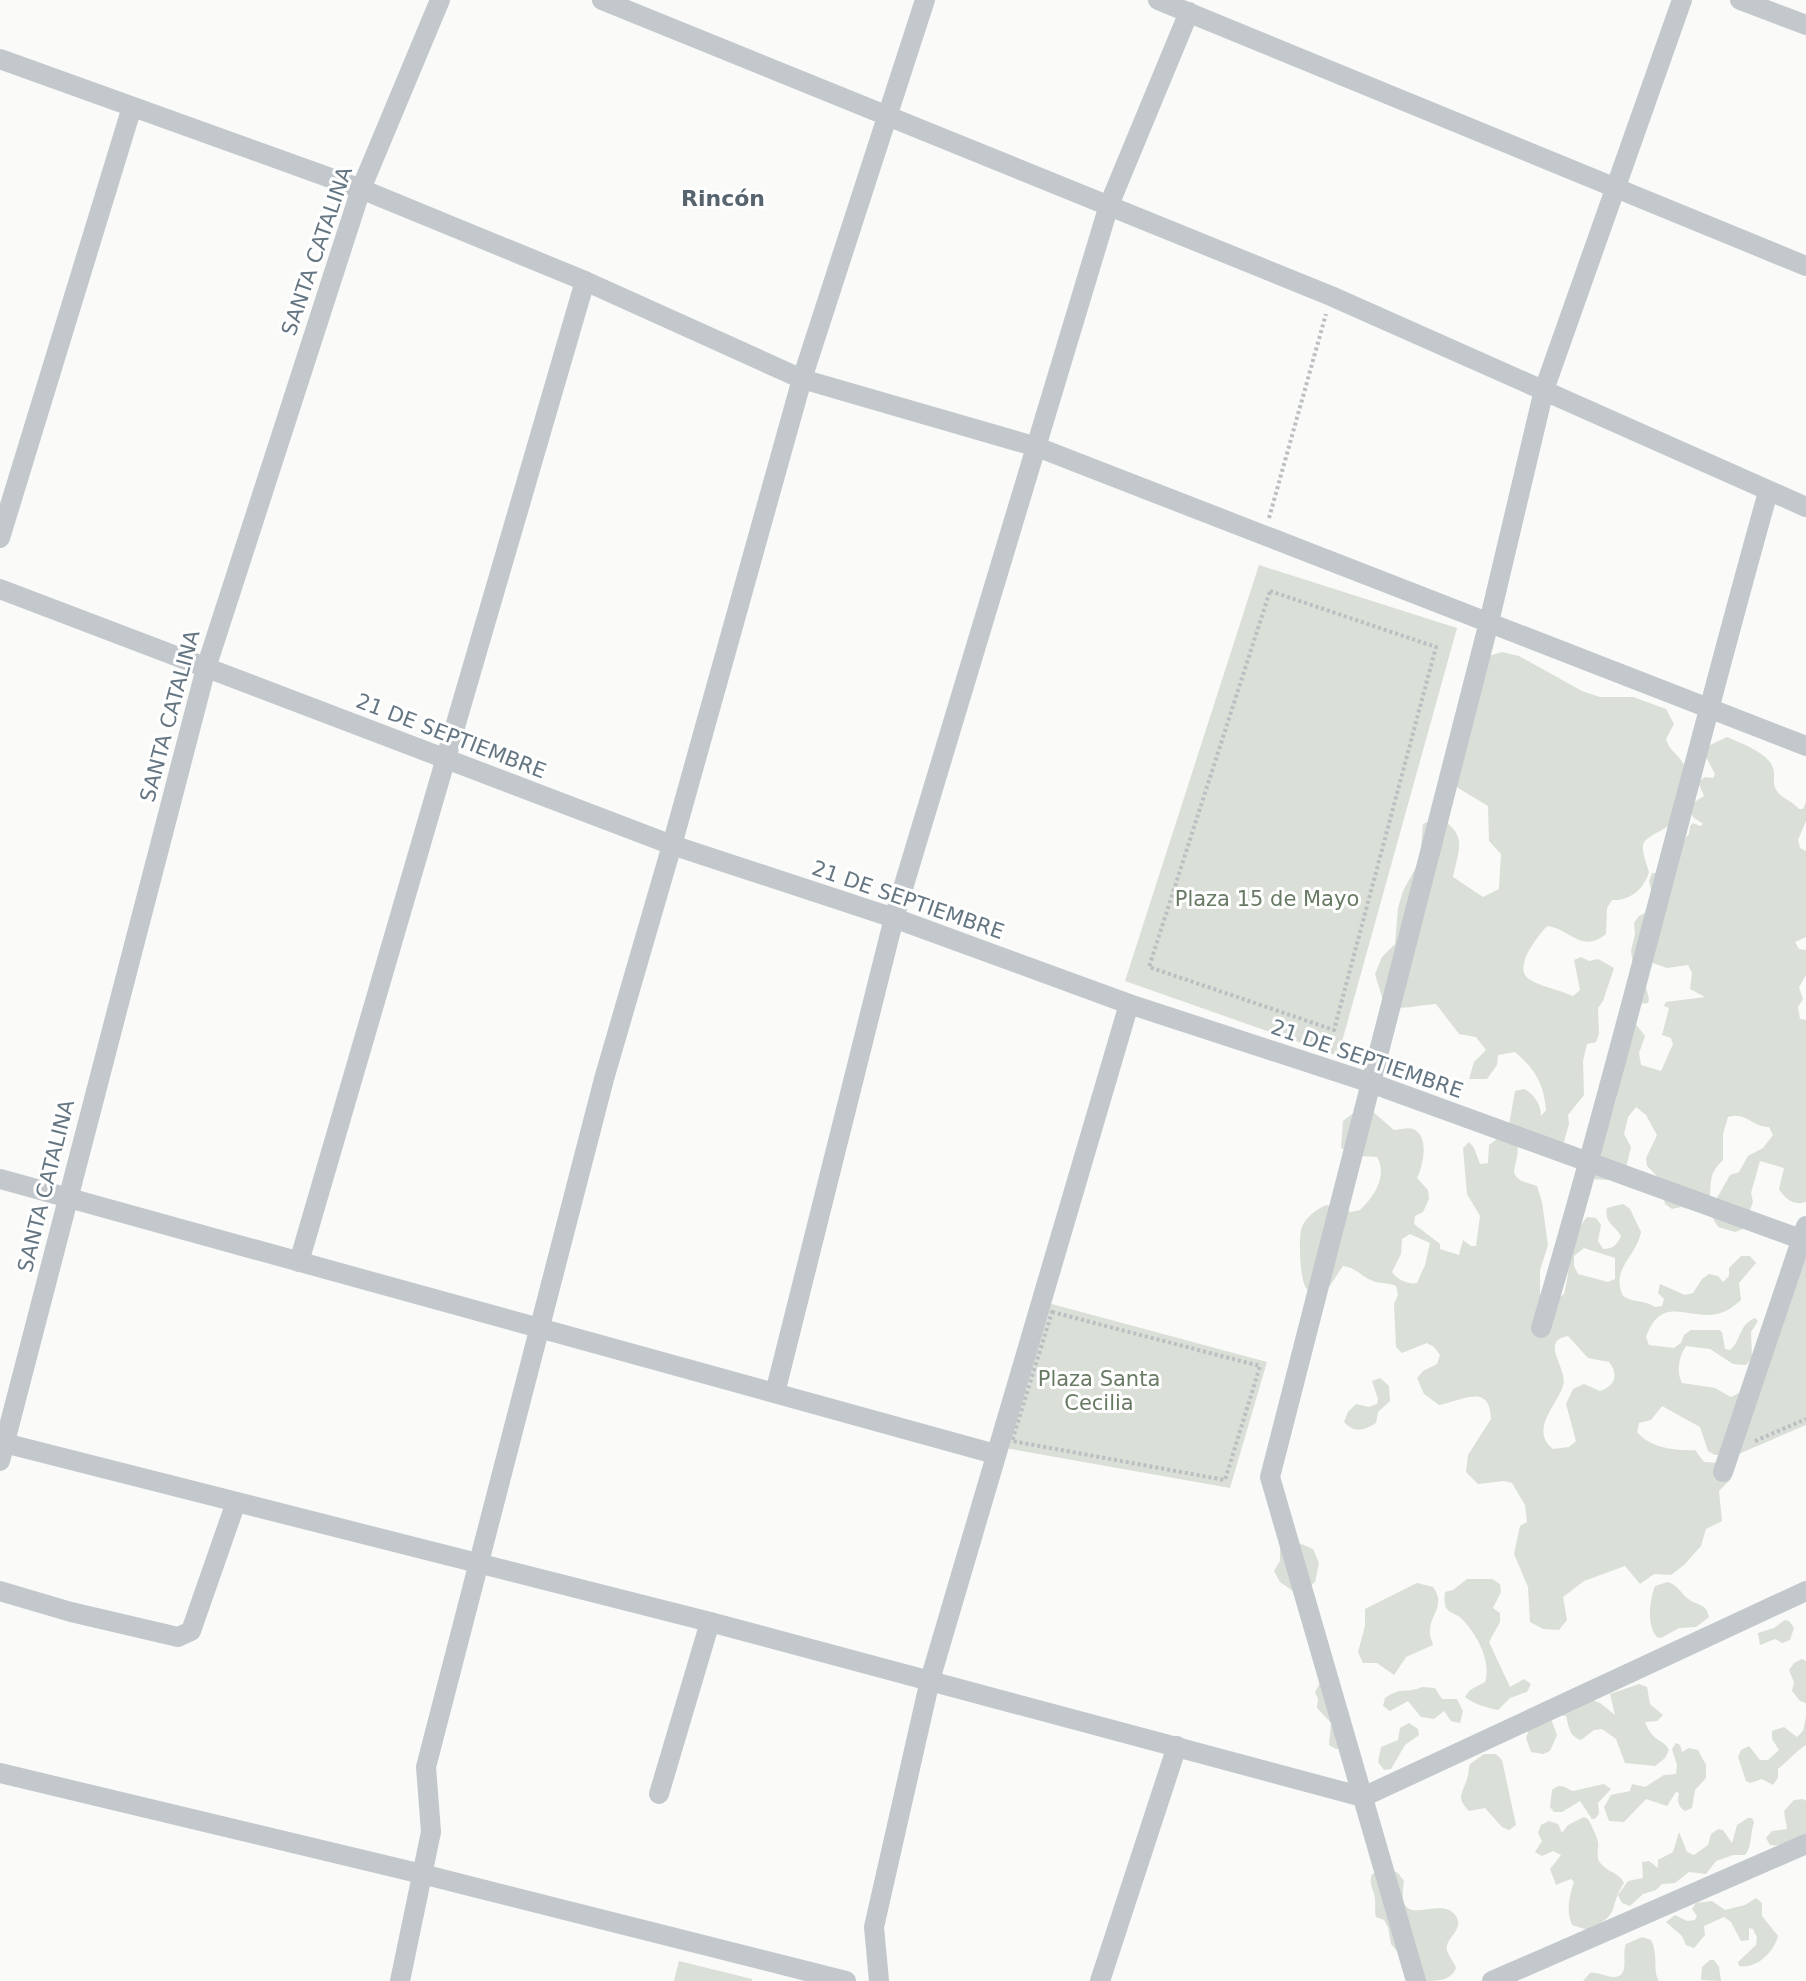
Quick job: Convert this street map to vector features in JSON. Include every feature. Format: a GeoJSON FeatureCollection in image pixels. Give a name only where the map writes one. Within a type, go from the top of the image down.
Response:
{"type":"FeatureCollection","features":[{"type":"Feature","properties":{"kind":"street","name":"SANTA CATALINA"},"geometry":{"type":"LineString","coordinates":[[2,1449],[206,668],[361,189],[440,0]]}},
{"type":"Feature","properties":{"kind":"street"},"geometry":{"type":"LineString","coordinates":[[602,0],[1331,296],[1806,507]]}},
{"type":"Feature","properties":{"kind":"street"},"geometry":{"type":"LineString","coordinates":[[400,1981],[431,1832],[426,1767],[604,1079],[802,379],[925,0]]}},
{"type":"Feature","properties":{"kind":"street"},"geometry":{"type":"LineString","coordinates":[[1158,0],[1806,266]]}},
{"type":"Feature","properties":{"kind":"street"},"geometry":{"type":"LineString","coordinates":[[1416,1981],[1270,1477],[1489,622],[1544,390],[1682,0]]}},
{"type":"Feature","properties":{"kind":"street"},"geometry":{"type":"LineString","coordinates":[[1740,0],[1806,25]]}},
{"type":"Feature","properties":{"kind":"street"},"geometry":{"type":"LineString","coordinates":[[775,1393],[894,918],[1109,206],[1189,12]]}},
{"type":"Feature","properties":{"kind":"street"},"geometry":{"type":"LineString","coordinates":[[0,59],[361,189],[585,280],[802,379],[1037,447],[1806,746]]}},
{"type":"Feature","properties":{"kind":"street"},"geometry":{"type":"LineString","coordinates":[[0,538],[132,107]]}},
{"type":"Feature","properties":{"kind":"street"},"geometry":{"type":"LineString","coordinates":[[299,1262],[585,280]]}},
{"type":"Feature","properties":{"kind":"street"},"geometry":{"type":"LineString","coordinates":[[1541,1328],[1590,1162],[1708,708],[1768,492]]}},
{"type":"Feature","properties":{"kind":"street","name":"21 DE SEPTIEMBRE"},"geometry":{"type":"LineString","coordinates":[[0,589],[672,845],[894,918],[1129,1004],[1371,1083],[1805,1236]]}},
{"type":"Feature","properties":{"kind":"street"},"geometry":{"type":"LineString","coordinates":[[879,1981],[874,1927],[930,1680],[1129,1004]]}},
{"type":"Feature","properties":{"kind":"street"},"geometry":{"type":"LineString","coordinates":[[0,1179],[995,1454]]}},
{"type":"Feature","properties":{"kind":"street"},"geometry":{"type":"LineString","coordinates":[[1723,1472],[1805,1236]]}},
{"type":"Feature","properties":{"kind":"street"},"geometry":{"type":"LineString","coordinates":[[2,1449],[236,1502],[710,1622],[1363,1797],[1806,1591]]}},
{"type":"Feature","properties":{"kind":"street"},"geometry":{"type":"LineString","coordinates":[[0,1591],[71,1612],[178,1637],[191,1631],[236,1502]]}},
{"type":"Feature","properties":{"kind":"street"},"geometry":{"type":"LineString","coordinates":[[659,1794],[710,1622]]}},
{"type":"Feature","properties":{"kind":"street"},"geometry":{"type":"LineString","coordinates":[[1100,1981],[1177,1746]]}},
{"type":"Feature","properties":{"kind":"street"},"geometry":{"type":"LineString","coordinates":[[0,1773],[422,1874],[846,1981]]}},
{"type":"Feature","properties":{"kind":"street"},"geometry":{"type":"LineString","coordinates":[[1492,1981],[1806,1844]]}},
{"type":"Feature","properties":{"kind":"path"},"geometry":{"type":"LineString","coordinates":[[1264,534],[1331,296]]}},
{"type":"Feature","properties":{"kind":"path"},"geometry":{"type":"LineString","coordinates":[[1270,591],[1437,647],[1334,1030],[1149,967],[1270,591]]}},
{"type":"Feature","properties":{"kind":"path"},"geometry":{"type":"LineString","coordinates":[[1052,1312],[1260,1366],[1224,1480],[1012,1441],[1052,1312]]}},
{"type":"Feature","properties":{"kind":"path"},"geometry":{"type":"LineString","coordinates":[[1754,1441],[1806,1419]]}},
{"type":"Feature","properties":{"kind":"green space","name":"Plaza 15 de Mayo"},"geometry":{"type":"Polygon","coordinates":[[[1259,565],[1457,628],[1338,1056],[1125,981],[1259,565]]]}},
{"type":"Feature","properties":{"kind":"green space"},"geometry":{"type":"Polygon","coordinates":[[[1502,652],[1519,656],[1582,691],[1600,697],[1633,697],[1666,709],[1674,724],[1666,739],[1685,767],[1670,825],[1644,842],[1643,852],[1649,872],[1647,878],[1635,893],[1619,900],[1612,900],[1607,908],[1606,934],[1590,942],[1576,939],[1547,926],[1533,944],[1525,960],[1523,967],[1529,979],[1573,996],[1580,990],[1574,960],[1581,957],[1589,961],[1598,959],[1614,968],[1603,1001],[1598,1008],[1599,1034],[1596,1042],[1587,1044],[1583,1061],[1584,1095],[1568,1115],[1569,1124],[1562,1149],[1509,1125],[1515,1091],[1524,1089],[1531,1094],[1538,1104],[1541,1116],[1546,1110],[1541,1085],[1522,1058],[1515,1052],[1498,1055],[1497,1065],[1487,1079],[1469,1079],[1474,1062],[1486,1050],[1476,1037],[1459,1034],[1436,1004],[1404,1008],[1385,1007],[1375,974],[1382,957],[1395,944],[1398,908],[1403,891],[1420,860],[1423,824],[1439,817],[1458,836],[1459,850],[1453,877],[1483,897],[1499,889],[1501,854],[1489,841],[1488,806],[1458,788],[1451,773],[1485,657],[1502,652]]]}},
{"type":"Feature","properties":{"kind":"green space"},"geometry":{"type":"Polygon","coordinates":[[[1727,737],[1766,758],[1773,768],[1775,788],[1779,794],[1799,809],[1803,809],[1806,802],[1806,821],[1798,840],[1800,848],[1806,851],[1806,937],[1795,942],[1799,949],[1806,950],[1806,975],[1799,987],[1803,999],[1798,1007],[1800,1019],[1806,1020],[1806,1202],[1790,1201],[1779,1189],[1784,1168],[1760,1161],[1751,1193],[1753,1202],[1743,1229],[1735,1232],[1718,1227],[1709,1212],[1730,1175],[1739,1172],[1748,1156],[1763,1148],[1773,1135],[1769,1127],[1758,1125],[1740,1116],[1728,1117],[1723,1134],[1723,1160],[1713,1173],[1710,1199],[1699,1212],[1681,1207],[1672,1209],[1665,1204],[1660,1179],[1647,1166],[1646,1158],[1657,1135],[1646,1115],[1636,1107],[1628,1117],[1624,1134],[1631,1147],[1625,1172],[1610,1180],[1592,1179],[1617,1097],[1617,1088],[1636,1011],[1639,1014],[1635,1023],[1645,1036],[1639,1053],[1641,1065],[1661,1071],[1673,1044],[1671,1038],[1662,1035],[1669,1008],[1664,1006],[1666,1002],[1705,997],[1690,989],[1692,973],[1688,965],[1667,968],[1650,962],[1646,987],[1648,1003],[1639,1004],[1631,951],[1635,934],[1634,923],[1639,916],[1647,912],[1652,894],[1649,881],[1652,873],[1656,873],[1689,834],[1693,823],[1700,826],[1703,824],[1693,817],[1690,811],[1693,803],[1704,796],[1698,782],[1705,777],[1713,778],[1715,774],[1705,755],[1708,746],[1727,737]]]}},
{"type":"Feature","properties":{"kind":"green space"},"geometry":{"type":"Polygon","coordinates":[[[1356,1111],[1372,1111],[1394,1130],[1411,1128],[1418,1133],[1422,1138],[1424,1152],[1417,1178],[1428,1190],[1429,1199],[1423,1212],[1415,1216],[1414,1224],[1440,1244],[1440,1249],[1459,1255],[1463,1240],[1471,1246],[1476,1246],[1480,1216],[1467,1194],[1463,1148],[1469,1142],[1480,1164],[1488,1163],[1489,1145],[1502,1135],[1517,1142],[1515,1175],[1518,1179],[1537,1186],[1542,1202],[1548,1245],[1540,1270],[1540,1295],[1557,1299],[1564,1294],[1573,1244],[1587,1217],[1596,1218],[1601,1225],[1598,1241],[1603,1249],[1616,1244],[1621,1236],[1608,1220],[1606,1213],[1607,1208],[1623,1204],[1630,1209],[1641,1232],[1639,1241],[1622,1270],[1620,1278],[1623,1296],[1627,1298],[1655,1307],[1662,1306],[1664,1299],[1658,1293],[1660,1284],[1685,1295],[1693,1293],[1702,1279],[1709,1274],[1718,1276],[1723,1282],[1729,1276],[1729,1268],[1741,1256],[1750,1256],[1756,1263],[1739,1283],[1741,1300],[1730,1308],[1721,1313],[1706,1315],[1667,1312],[1659,1316],[1652,1324],[1646,1337],[1649,1345],[1674,1348],[1691,1330],[1719,1330],[1722,1332],[1725,1349],[1730,1350],[1746,1325],[1755,1318],[1758,1321],[1751,1332],[1752,1358],[1746,1365],[1733,1364],[1710,1349],[1686,1346],[1680,1359],[1679,1374],[1682,1383],[1715,1388],[1731,1397],[1739,1393],[1742,1395],[1719,1455],[1708,1451],[1700,1427],[1662,1406],[1651,1420],[1639,1423],[1637,1432],[1649,1442],[1672,1449],[1695,1450],[1704,1462],[1721,1463],[1731,1479],[1719,1491],[1722,1521],[1706,1529],[1701,1546],[1684,1565],[1671,1575],[1654,1574],[1640,1584],[1625,1566],[1584,1581],[1563,1597],[1567,1620],[1559,1630],[1543,1629],[1530,1622],[1528,1587],[1514,1554],[1520,1526],[1527,1522],[1525,1505],[1512,1483],[1504,1481],[1478,1484],[1466,1472],[1468,1455],[1491,1419],[1486,1401],[1480,1397],[1473,1397],[1439,1405],[1424,1394],[1417,1378],[1423,1371],[1437,1364],[1440,1355],[1434,1347],[1427,1343],[1402,1353],[1396,1347],[1394,1304],[1398,1295],[1396,1286],[1373,1281],[1343,1266],[1323,1296],[1310,1291],[1304,1283],[1300,1239],[1306,1220],[1326,1205],[1351,1212],[1360,1210],[1374,1193],[1380,1179],[1381,1171],[1377,1157],[1360,1156],[1341,1148],[1343,1121],[1356,1111]],[[1410,1234],[1402,1239],[1401,1254],[1392,1272],[1400,1279],[1417,1283],[1425,1265],[1430,1243],[1410,1234]],[[1584,1248],[1574,1256],[1574,1266],[1578,1274],[1608,1282],[1615,1279],[1615,1258],[1584,1248]],[[1568,1336],[1559,1339],[1555,1344],[1555,1350],[1564,1379],[1563,1386],[1544,1426],[1546,1442],[1553,1449],[1569,1447],[1576,1441],[1566,1404],[1573,1389],[1584,1384],[1600,1391],[1612,1383],[1615,1376],[1609,1362],[1588,1358],[1568,1336]]]}},
{"type":"Feature","properties":{"kind":"green space"},"geometry":{"type":"Polygon","coordinates":[[[1806,1256],[1806,1425],[1736,1455],[1806,1256]]]}},
{"type":"Feature","properties":{"kind":"green space","name":"Plaza Santa Cecilia"},"geometry":{"type":"Polygon","coordinates":[[[1048,1303],[1267,1362],[1230,1488],[1005,1448],[1048,1303]]]}},
{"type":"Feature","properties":{"kind":"green space"},"geometry":{"type":"Polygon","coordinates":[[[1380,1378],[1389,1386],[1390,1401],[1378,1412],[1376,1423],[1364,1429],[1348,1426],[1344,1422],[1348,1412],[1356,1404],[1369,1407],[1377,1404],[1378,1399],[1372,1381],[1380,1378]]]}},
{"type":"Feature","properties":{"kind":"green space"},"geometry":{"type":"Polygon","coordinates":[[[1299,1543],[1313,1549],[1319,1563],[1315,1582],[1306,1589],[1293,1591],[1280,1582],[1274,1571],[1280,1561],[1280,1548],[1299,1543]]]}},
{"type":"Feature","properties":{"kind":"green space"},"geometry":{"type":"Polygon","coordinates":[[[1467,1579],[1492,1579],[1500,1584],[1501,1592],[1493,1608],[1500,1613],[1500,1622],[1489,1642],[1510,1687],[1524,1679],[1531,1684],[1527,1692],[1510,1698],[1498,1710],[1472,1702],[1465,1697],[1470,1690],[1485,1682],[1487,1674],[1485,1657],[1482,1648],[1463,1620],[1447,1609],[1445,1592],[1453,1590],[1467,1579]]]}},
{"type":"Feature","properties":{"kind":"green space"},"geometry":{"type":"Polygon","coordinates":[[[1668,1582],[1677,1587],[1690,1600],[1706,1609],[1709,1617],[1696,1627],[1679,1628],[1661,1638],[1657,1637],[1651,1626],[1651,1605],[1655,1586],[1668,1582]]]}},
{"type":"Feature","properties":{"kind":"green space"},"geometry":{"type":"Polygon","coordinates":[[[1417,1583],[1433,1587],[1437,1593],[1438,1604],[1430,1630],[1433,1645],[1406,1657],[1394,1675],[1377,1663],[1363,1663],[1358,1652],[1365,1626],[1365,1609],[1417,1583]]]}},
{"type":"Feature","properties":{"kind":"green space"},"geometry":{"type":"Polygon","coordinates":[[[1785,1620],[1789,1621],[1794,1628],[1790,1640],[1782,1643],[1775,1639],[1760,1645],[1758,1633],[1774,1628],[1785,1620]]]}},
{"type":"Feature","properties":{"kind":"green space"},"geometry":{"type":"Polygon","coordinates":[[[1802,1659],[1806,1661],[1806,1703],[1800,1701],[1792,1691],[1794,1682],[1789,1670],[1794,1663],[1802,1659]]]}},
{"type":"Feature","properties":{"kind":"green space"},"geometry":{"type":"Polygon","coordinates":[[[1321,1681],[1340,1748],[1336,1749],[1329,1745],[1331,1723],[1317,1708],[1318,1699],[1315,1692],[1321,1681]]]}},
{"type":"Feature","properties":{"kind":"green space"},"geometry":{"type":"Polygon","coordinates":[[[1639,1684],[1647,1687],[1650,1704],[1663,1715],[1657,1721],[1645,1722],[1651,1734],[1669,1750],[1665,1758],[1655,1766],[1625,1763],[1616,1739],[1602,1729],[1594,1730],[1581,1740],[1577,1738],[1570,1731],[1566,1716],[1558,1715],[1588,1698],[1600,1703],[1615,1715],[1610,1694],[1639,1684]]]}},
{"type":"Feature","properties":{"kind":"green space"},"geometry":{"type":"Polygon","coordinates":[[[1422,1687],[1435,1688],[1442,1699],[1457,1699],[1463,1711],[1460,1723],[1451,1721],[1444,1711],[1434,1719],[1421,1717],[1408,1701],[1390,1711],[1383,1706],[1385,1698],[1391,1694],[1422,1687]]]}},
{"type":"Feature","properties":{"kind":"green space"},"geometry":{"type":"Polygon","coordinates":[[[1806,1717],[1806,1745],[1778,1769],[1778,1778],[1773,1785],[1762,1779],[1750,1783],[1746,1781],[1738,1757],[1741,1750],[1749,1746],[1760,1760],[1768,1760],[1779,1750],[1772,1739],[1772,1731],[1784,1727],[1797,1737],[1803,1731],[1806,1717]]]}},
{"type":"Feature","properties":{"kind":"green space"},"geometry":{"type":"Polygon","coordinates":[[[1551,1719],[1557,1735],[1550,1751],[1543,1754],[1531,1752],[1526,1738],[1529,1729],[1551,1719]]]}},
{"type":"Feature","properties":{"kind":"green space"},"geometry":{"type":"Polygon","coordinates":[[[1409,1723],[1418,1729],[1419,1735],[1405,1745],[1391,1769],[1384,1770],[1378,1762],[1381,1747],[1398,1740],[1400,1728],[1409,1723]]]}},
{"type":"Feature","properties":{"kind":"green space"},"geometry":{"type":"Polygon","coordinates":[[[1676,1743],[1680,1745],[1682,1752],[1689,1748],[1698,1750],[1706,1765],[1706,1778],[1695,1790],[1692,1808],[1685,1811],[1681,1807],[1679,1793],[1676,1792],[1667,1806],[1646,1799],[1624,1822],[1609,1821],[1604,1807],[1611,1795],[1630,1791],[1632,1784],[1645,1787],[1664,1775],[1676,1774],[1677,1765],[1672,1749],[1676,1743]]]}},
{"type":"Feature","properties":{"kind":"green space"},"geometry":{"type":"Polygon","coordinates":[[[1484,1754],[1496,1754],[1502,1760],[1516,1825],[1509,1830],[1502,1827],[1485,1808],[1469,1811],[1462,1802],[1461,1795],[1470,1764],[1484,1754]]]}},
{"type":"Feature","properties":{"kind":"green space"},"geometry":{"type":"Polygon","coordinates":[[[1604,1784],[1611,1789],[1598,1803],[1599,1813],[1596,1818],[1592,1819],[1580,1801],[1562,1812],[1554,1812],[1550,1807],[1552,1790],[1558,1786],[1573,1791],[1604,1784]]]}},
{"type":"Feature","properties":{"kind":"green space"},"geometry":{"type":"Polygon","coordinates":[[[1794,1800],[1806,1801],[1806,1838],[1796,1838],[1780,1845],[1770,1845],[1766,1838],[1772,1831],[1787,1829],[1784,1811],[1794,1800]]]}},
{"type":"Feature","properties":{"kind":"green space"},"geometry":{"type":"Polygon","coordinates":[[[1584,1817],[1588,1819],[1596,1836],[1599,1861],[1624,1883],[1610,1915],[1588,1930],[1572,1925],[1570,1919],[1569,1903],[1574,1882],[1571,1879],[1556,1885],[1550,1869],[1561,1855],[1553,1851],[1542,1856],[1535,1852],[1542,1841],[1538,1833],[1541,1825],[1549,1821],[1558,1824],[1562,1833],[1568,1825],[1584,1817]]]}},
{"type":"Feature","properties":{"kind":"green space"},"geometry":{"type":"Polygon","coordinates":[[[1752,1818],[1754,1822],[1749,1848],[1745,1855],[1733,1855],[1716,1861],[1706,1874],[1689,1872],[1675,1883],[1662,1884],[1656,1890],[1643,1894],[1630,1906],[1622,1903],[1618,1895],[1628,1881],[1643,1878],[1642,1862],[1649,1861],[1658,1868],[1658,1860],[1673,1852],[1679,1832],[1687,1852],[1694,1855],[1708,1845],[1711,1834],[1718,1829],[1723,1830],[1732,1843],[1737,1825],[1752,1818]]]}},
{"type":"Feature","properties":{"kind":"green space"},"geometry":{"type":"Polygon","coordinates":[[[1389,1869],[1398,1873],[1404,1881],[1403,1897],[1406,1906],[1412,1910],[1440,1908],[1449,1910],[1456,1916],[1458,1926],[1447,1946],[1447,1951],[1456,1968],[1451,1976],[1422,1981],[1391,1944],[1388,1927],[1384,1920],[1376,1917],[1375,1897],[1371,1882],[1372,1874],[1389,1869]]]}},
{"type":"Feature","properties":{"kind":"green space"},"geometry":{"type":"Polygon","coordinates":[[[1756,1898],[1762,1903],[1762,1916],[1778,1936],[1769,1953],[1752,1965],[1739,1966],[1738,1962],[1756,1945],[1757,1937],[1753,1929],[1749,1928],[1749,1940],[1741,1941],[1731,1922],[1724,1917],[1704,1926],[1705,1935],[1694,1948],[1686,1945],[1682,1936],[1666,1922],[1675,1915],[1687,1921],[1695,1920],[1697,1916],[1692,1909],[1696,1903],[1712,1901],[1725,1910],[1745,1905],[1756,1898]]]}},
{"type":"Feature","properties":{"kind":"green space"},"geometry":{"type":"Polygon","coordinates":[[[1642,1937],[1651,1940],[1659,1981],[1583,1981],[1590,1973],[1611,1977],[1619,1976],[1624,1969],[1626,1944],[1642,1937]]]}},
{"type":"Feature","properties":{"kind":"green space"},"geometry":{"type":"Polygon","coordinates":[[[1710,1960],[1714,1960],[1719,1967],[1721,1981],[1701,1980],[1702,1967],[1710,1960]]]}},
{"type":"Feature","properties":{"kind":"green space"},"geometry":{"type":"Polygon","coordinates":[[[679,1961],[752,1979],[752,1981],[674,1981],[679,1961]]]}},
{"type":"Feature","properties":{"kind":"district","name":"Rincón"},"geometry":{"type":"Point","coordinates":[723,198]}}]}
